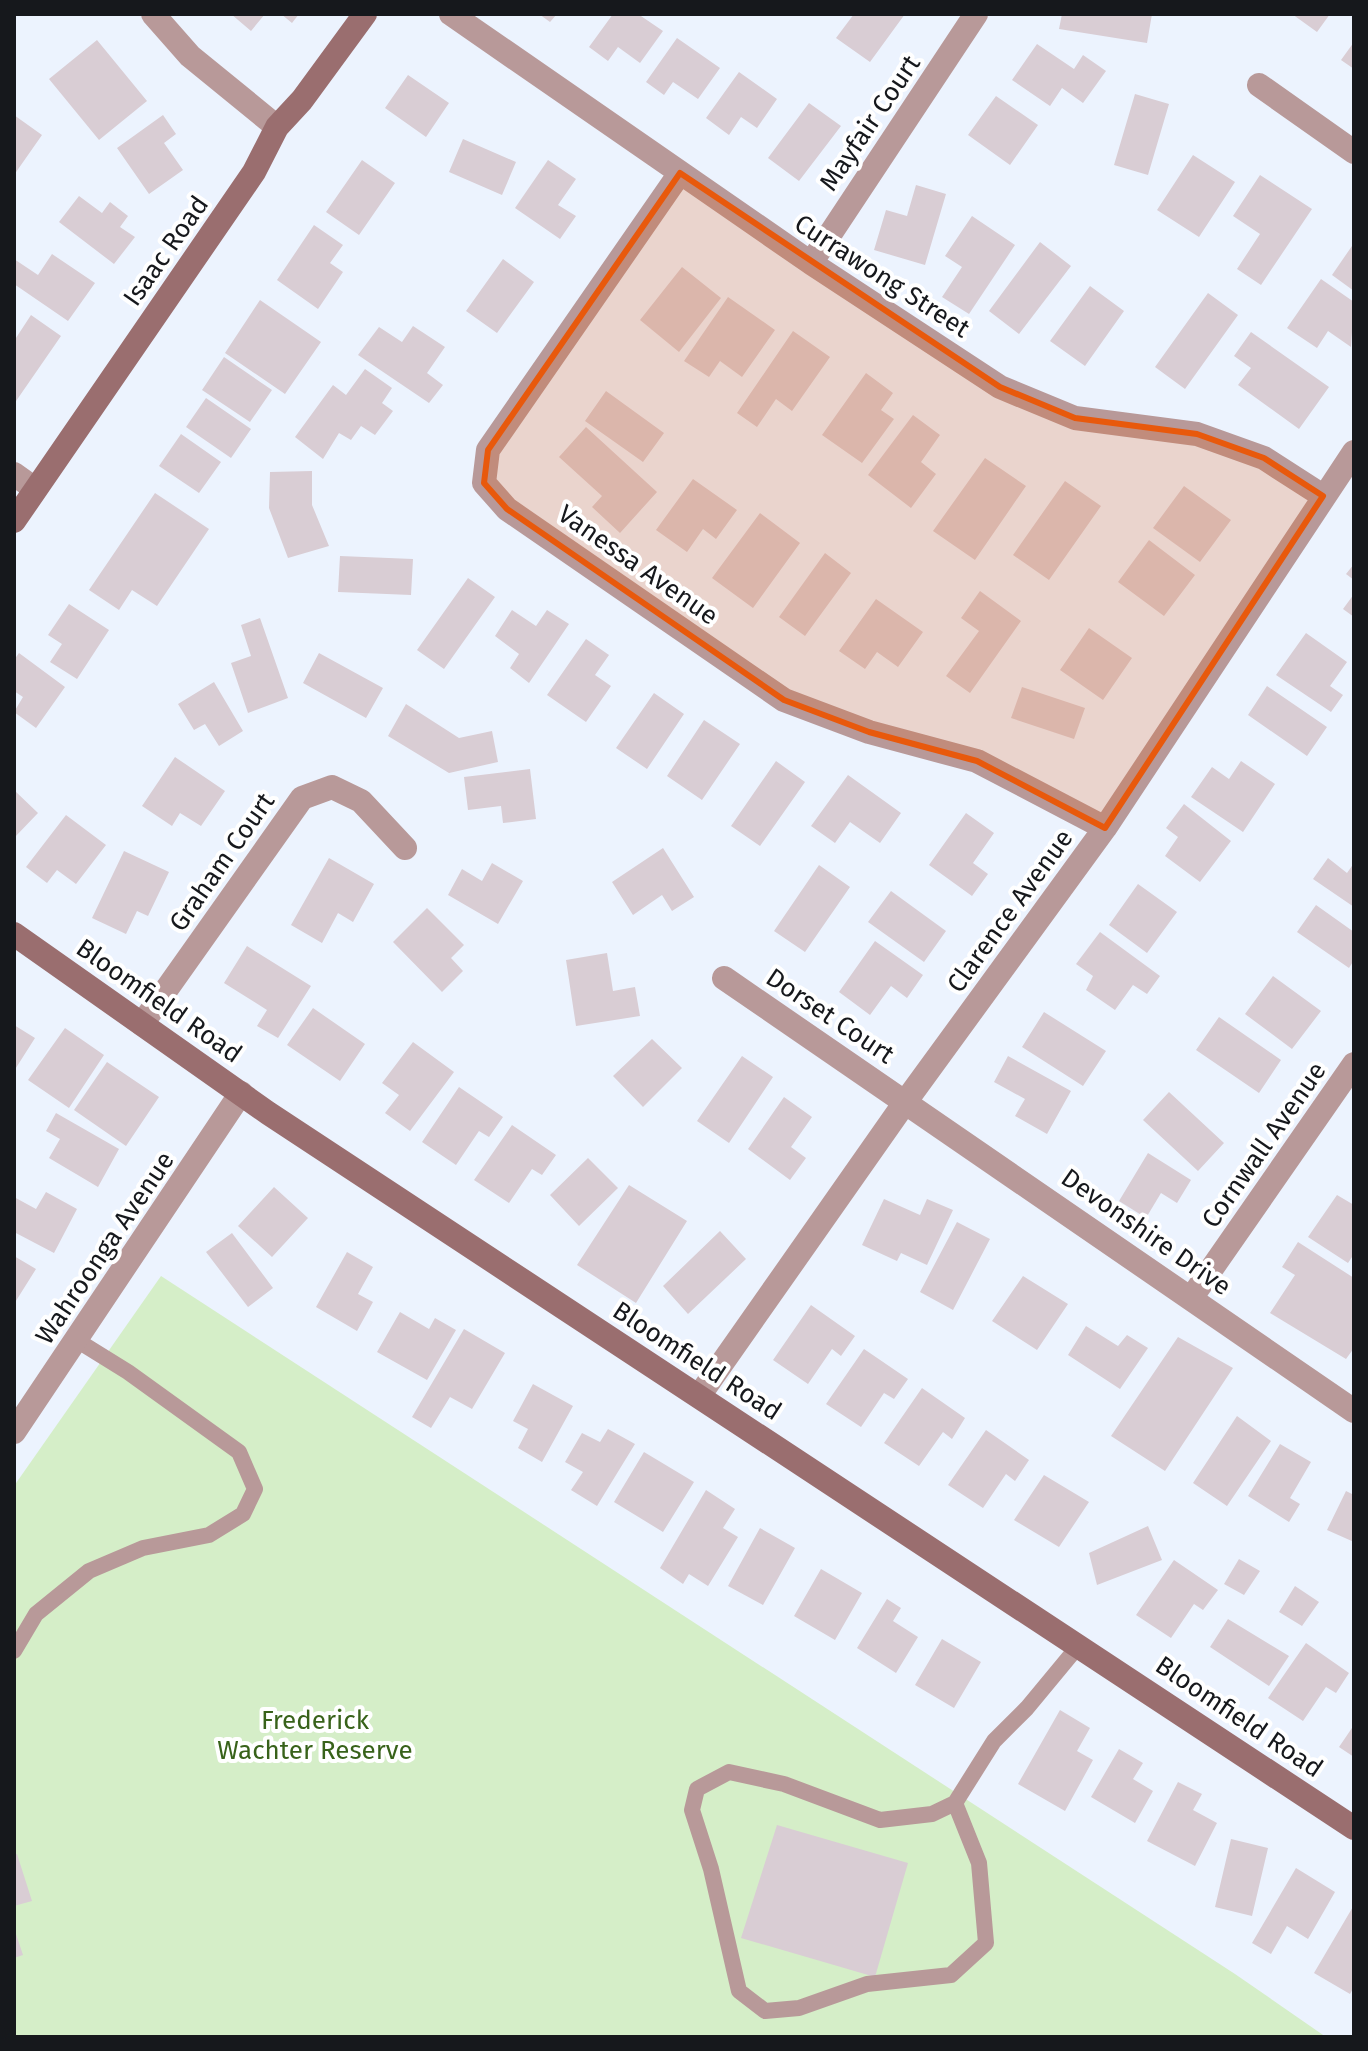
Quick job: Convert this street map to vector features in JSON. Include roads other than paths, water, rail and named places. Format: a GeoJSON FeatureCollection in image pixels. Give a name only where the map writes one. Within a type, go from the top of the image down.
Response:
{"type":"FeatureCollection","features":[{"type":"Feature","properties":{"kind":"street"},"geometry":{"type":"LineString","coordinates":[[153,14],[190,56],[277,127]]}},
{"type":"Feature","properties":{"kind":"street","name":"Isaac Road"},"geometry":{"type":"LineString","coordinates":[[14,521],[254,172],[277,127],[302,100],[365,14]]}},
{"type":"Feature","properties":{"kind":"street","name":"Currawong Street"},"geometry":{"type":"LineString","coordinates":[[451,14],[811,263],[1000,387],[1075,418],[1197,434],[1264,458],[1323,496]]}},
{"type":"Feature","properties":{"kind":"street","name":"Mayfair Court"},"geometry":{"type":"LineString","coordinates":[[811,263],[976,14]]}},
{"type":"Feature","properties":{"kind":"street"},"geometry":{"type":"LineString","coordinates":[[1259,85],[1354,152]]}},
{"type":"Feature","properties":{"kind":"street","name":"Vanessa Avenue"},"geometry":{"type":"LineString","coordinates":[[680,173],[488,450],[484,483],[507,509],[784,700],[869,732],[977,761],[1105,828]]}},
{"type":"Feature","properties":{"kind":"street","name":"Clarence Avenue"},"geometry":{"type":"LineString","coordinates":[[699,1396],[906,1101],[1105,828],[1354,452]]}},
{"type":"Feature","properties":{"kind":"street"},"geometry":{"type":"LineString","coordinates":[[14,474],[35,489]]}},
{"type":"Feature","properties":{"kind":"street","name":"Graham Court"},"geometry":{"type":"LineString","coordinates":[[142,1024],[302,798],[332,787],[361,801],[405,848]]}},
{"type":"Feature","properties":{"kind":"street","name":"Bloomfield Road"},"geometry":{"type":"LineString","coordinates":[[14,934],[241,1093],[1080,1644],[1354,1828]]}},
{"type":"Feature","properties":{"kind":"street","name":"Dorset Court"},"geometry":{"type":"LineString","coordinates":[[724,978],[906,1101]]}},
{"type":"Feature","properties":{"kind":"street","name":"Cornwall Avenue"},"geometry":{"type":"LineString","coordinates":[[1192,1297],[1354,1064]]}},
{"type":"Feature","properties":{"kind":"street","name":"Wahroonga Avenue"},"geometry":{"type":"LineString","coordinates":[[14,1432],[78,1341],[241,1093]]}},
{"type":"Feature","properties":{"kind":"street","name":"Devonshire Drive"},"geometry":{"type":"LineString","coordinates":[[906,1101],[1354,1411]]}},
{"type":"Feature","properties":{"kind":"lane"},"geometry":{"type":"LineString","coordinates":[[14,1651],[36,1614],[89,1571],[143,1548],[209,1535],[243,1514],[255,1489],[239,1452],[128,1372],[78,1341]]}},
{"type":"Feature","properties":{"kind":"lane"},"geometry":{"type":"LineString","coordinates":[[955,1803],[979,1863],[986,1943],[951,1975],[867,1984],[799,2008],[765,2011],[739,1991],[711,1869],[692,1810],[697,1789],[729,1772],[784,1784],[880,1820],[932,1814],[955,1803],[994,1741],[1027,1708],[1080,1644]]}},
{"type":"Feature","properties":{"kind":"park label","name":"Frederick Wachter Reserve"},"geometry":{"type":"Point","coordinates":[315,1735]}}]}
